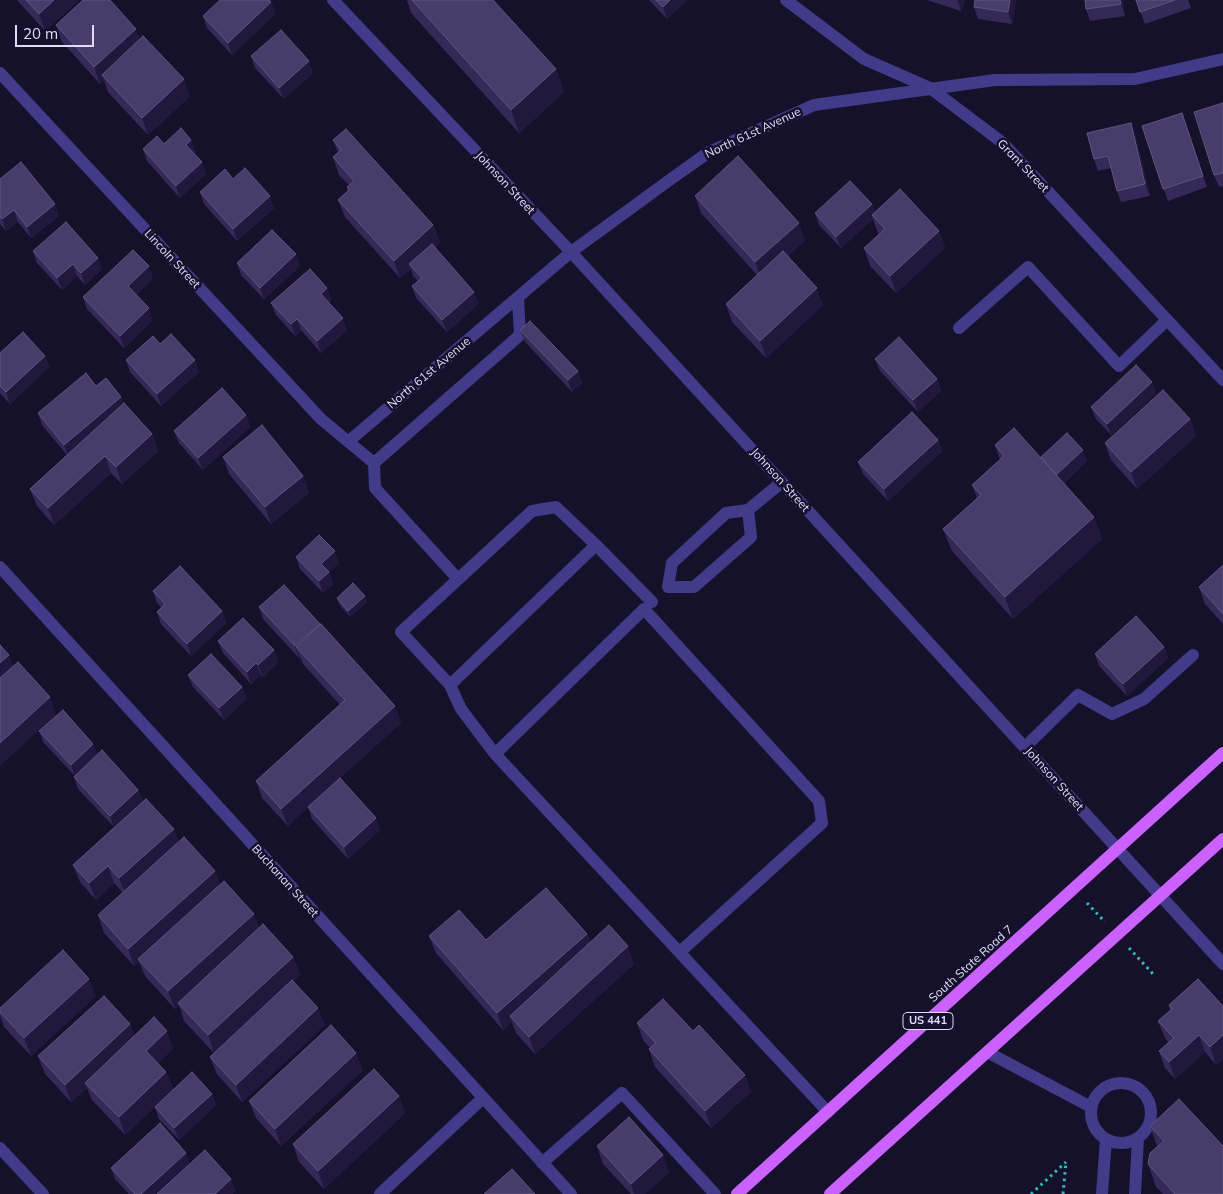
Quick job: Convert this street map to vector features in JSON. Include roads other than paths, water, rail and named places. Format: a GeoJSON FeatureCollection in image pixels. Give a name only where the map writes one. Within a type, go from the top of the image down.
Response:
{"type":"FeatureCollection","features":[{"type":"Feature","properties":{"kind":"main road","name":"South State Road 7"},"geometry":{"type":"LineString","coordinates":[[737,1194],[1223,753]]}},
{"type":"Feature","properties":{"kind":"main road"},"geometry":{"type":"LineString","coordinates":[[830,1194],[1223,839]]}},
{"type":"Feature","properties":{"kind":"street","name":"Johnson Street"},"geometry":{"type":"LineString","coordinates":[[333,0],[570,252],[1223,964]]}},
{"type":"Feature","properties":{"kind":"street","name":"Grant Street"},"geometry":{"type":"LineString","coordinates":[[786,0],[864,59],[930,88],[1003,144],[1223,380]]}},
{"type":"Feature","properties":{"kind":"street","name":"North 61st Avenue"},"geometry":{"type":"LineString","coordinates":[[349,440],[518,299],[570,252],[709,152],[814,105],[995,80],[1135,80],[1223,59]]}},
{"type":"Feature","properties":{"kind":"street","name":"Lincoln Street"},"geometry":{"type":"LineString","coordinates":[[0,73],[321,419],[349,440],[374,463]]}},
{"type":"Feature","properties":{"kind":"street"},"geometry":{"type":"LineString","coordinates":[[959,328],[1028,267],[1119,366],[1167,320]]}},
{"type":"Feature","properties":{"kind":"street"},"geometry":{"type":"LineString","coordinates":[[458,579],[375,488],[374,463],[520,335],[518,299]]}},
{"type":"Feature","properties":{"kind":"street"},"geometry":{"type":"LineString","coordinates":[[495,754],[668,587],[672,563],[726,513],[748,510],[782,482]]}},
{"type":"Feature","properties":{"kind":"street"},"geometry":{"type":"LineString","coordinates":[[681,951],[822,823],[819,801],[596,546],[556,507],[532,510],[401,632],[450,685],[461,709],[495,754],[681,951],[828,1112]]}},
{"type":"Feature","properties":{"kind":"street"},"geometry":{"type":"LineString","coordinates":[[668,587],[694,587],[751,537],[748,510]]}},
{"type":"Feature","properties":{"kind":"street"},"geometry":{"type":"LineString","coordinates":[[450,685],[596,546]]}},
{"type":"Feature","properties":{"kind":"street","name":"Buchanan Street"},"geometry":{"type":"LineString","coordinates":[[0,567],[571,1194]]}},
{"type":"Feature","properties":{"kind":"street"},"geometry":{"type":"LineString","coordinates":[[1025,747],[1078,695],[1112,714],[1144,699],[1193,655]]}},
{"type":"Feature","properties":{"kind":"street"},"geometry":{"type":"LineString","coordinates":[[987,1052],[1091,1107]]}},
{"type":"Feature","properties":{"kind":"street"},"geometry":{"type":"LineString","coordinates":[[1128,1083],[1137,1087],[1145,1094],[1151,1113],[1145,1131],[1138,1138],[1122,1143],[1106,1139],[1094,1126],[1091,1107],[1095,1098],[1109,1084],[1128,1083]]}},
{"type":"Feature","properties":{"kind":"street"},"geometry":{"type":"LineString","coordinates":[[542,1162],[622,1093],[715,1194]]}},
{"type":"Feature","properties":{"kind":"street"},"geometry":{"type":"LineString","coordinates":[[380,1194],[483,1098]]}},
{"type":"Feature","properties":{"kind":"street"},"geometry":{"type":"LineString","coordinates":[[1135,1194],[1138,1138]]}},
{"type":"Feature","properties":{"kind":"street"},"geometry":{"type":"LineString","coordinates":[[1102,1194],[1106,1139]]}},
{"type":"Feature","properties":{"kind":"street"},"geometry":{"type":"LineString","coordinates":[[0,1148],[43,1194]]}}]}
